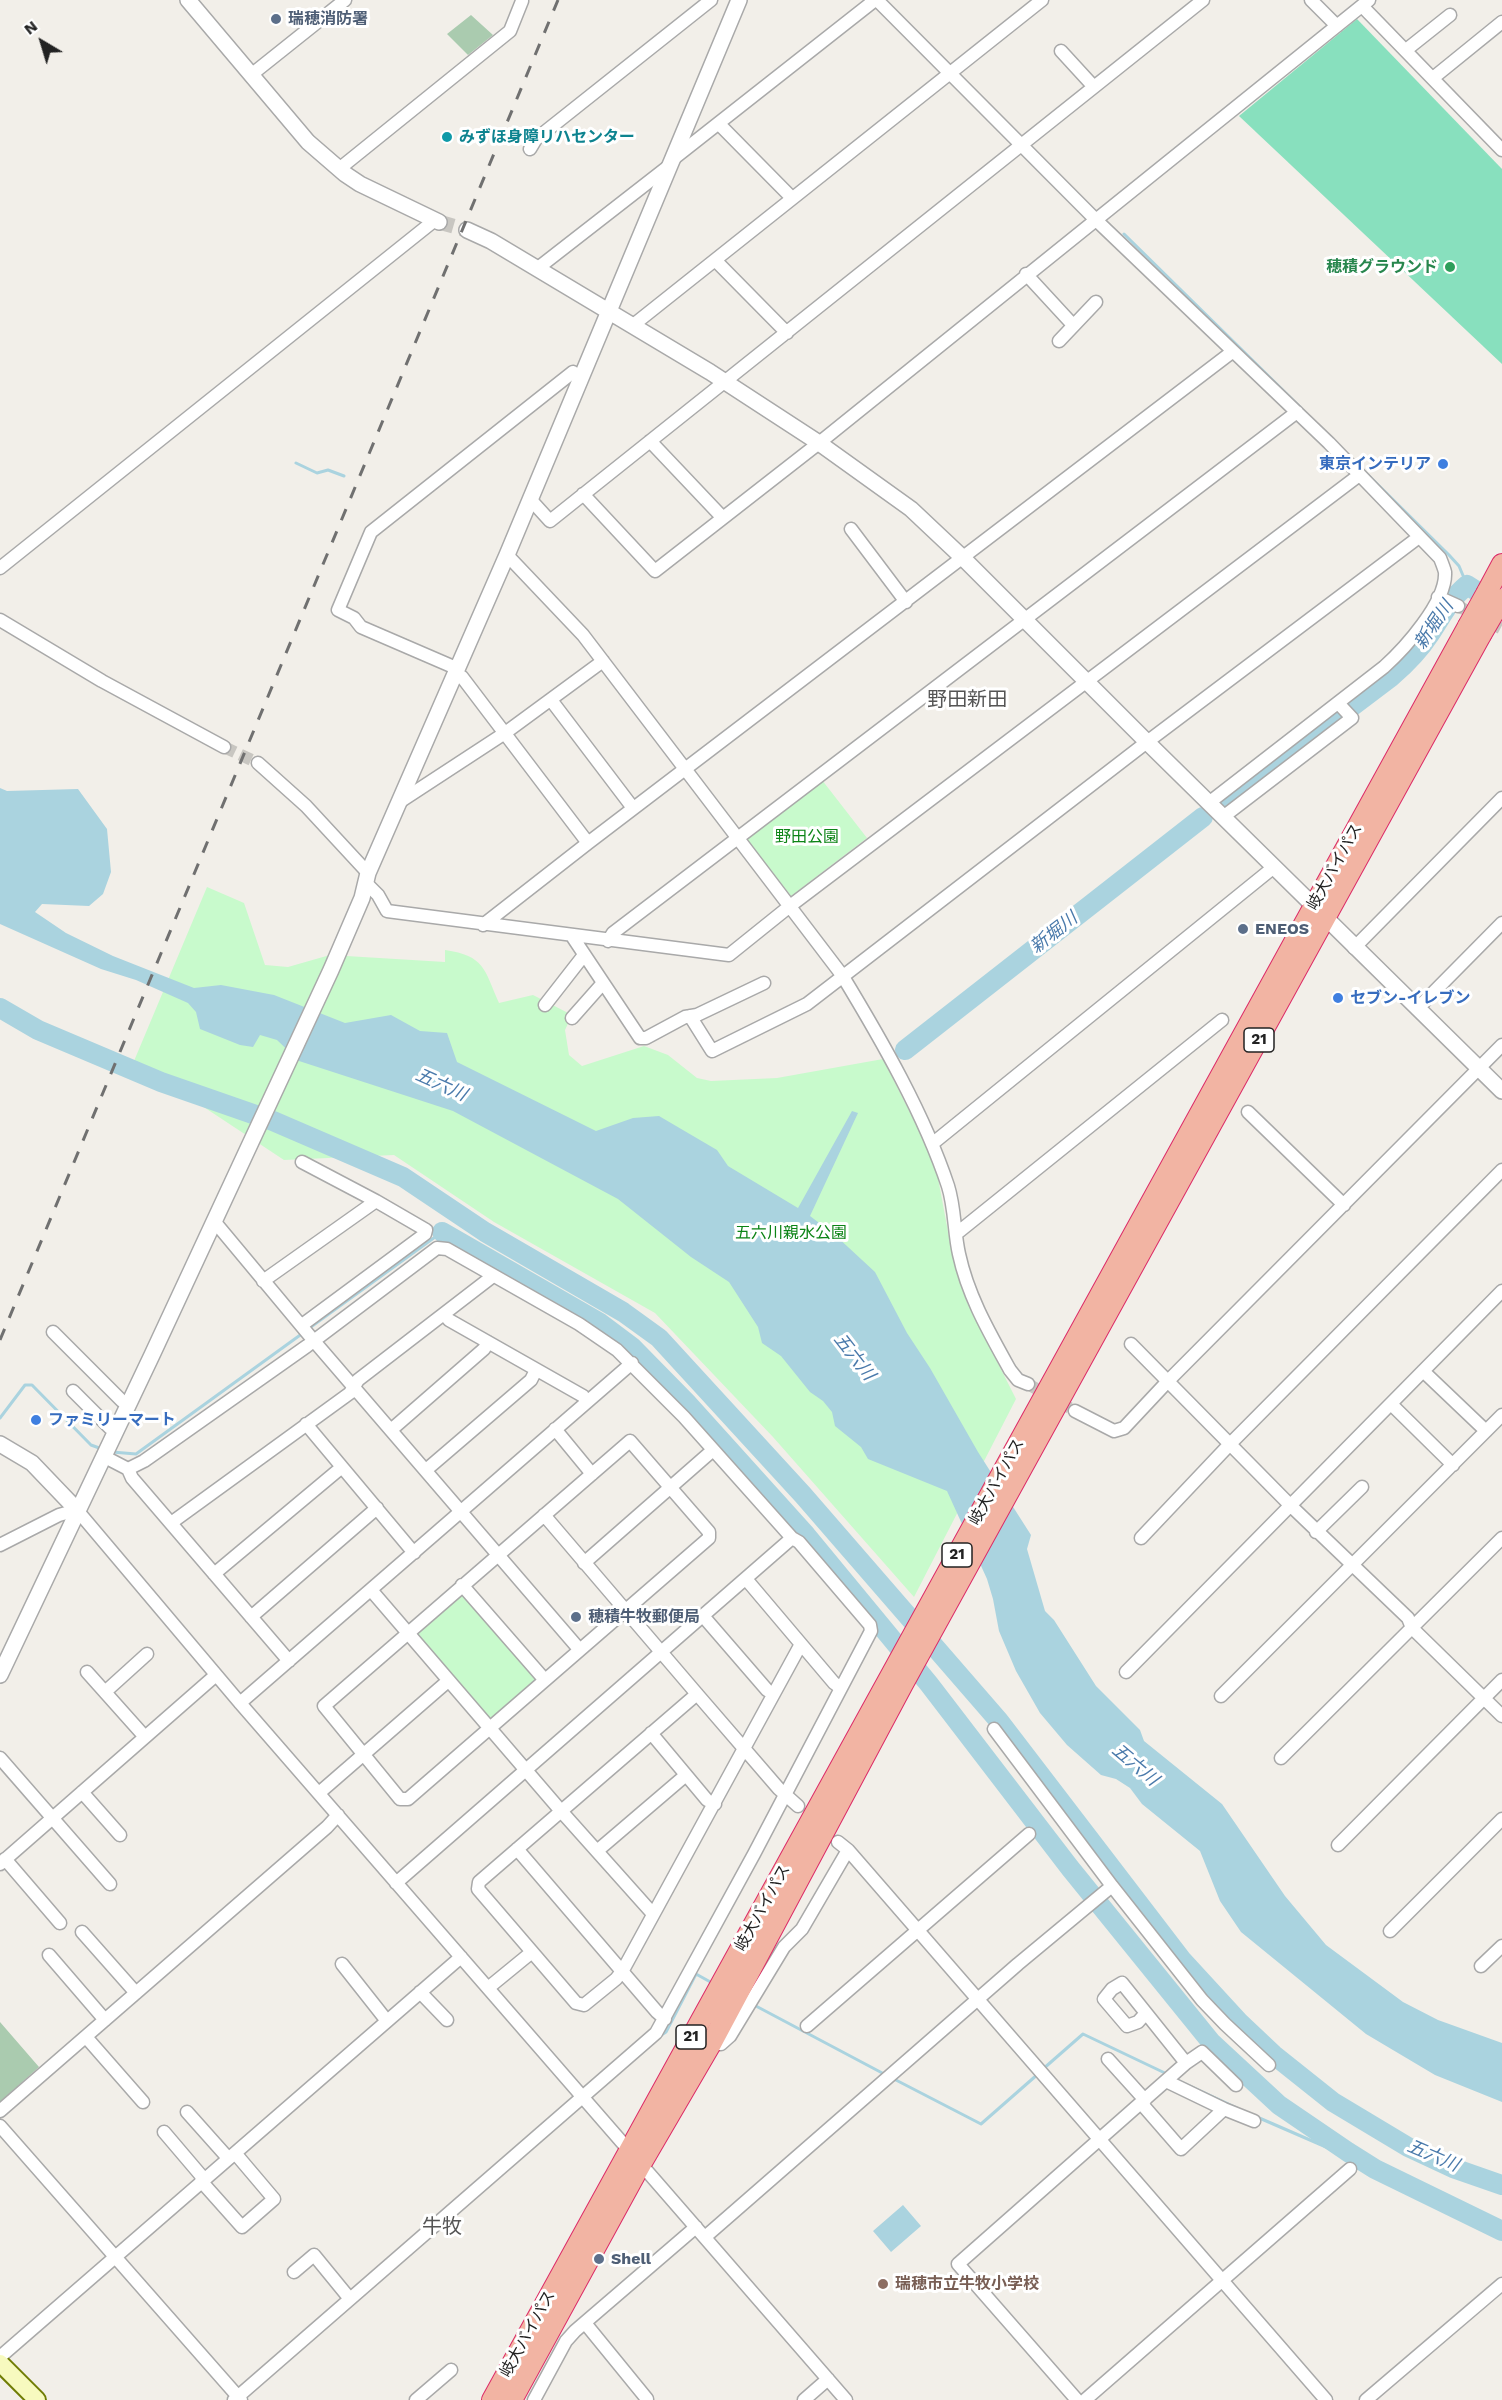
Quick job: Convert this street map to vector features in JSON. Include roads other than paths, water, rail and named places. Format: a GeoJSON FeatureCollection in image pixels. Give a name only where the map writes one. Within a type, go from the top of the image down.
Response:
{"type":"FeatureCollection","features":[{"type":"Feature","properties":{"kind":"highway","name":"岐大バイパス"},"geometry":{"type":"LineString","coordinates":[[492,2400],[635,2157],[1030,1440],[1494,596],[1502,564]]}},
{"type":"Feature","properties":{"kind":"highway","name":"岐大バイパス"},"geometry":{"type":"LineString","coordinates":[[512,2400],[635,2157],[711,2043],[897,1679]]}},
{"type":"Feature","properties":{"kind":"main road"},"geometry":{"type":"LineString","coordinates":[[4,2373],[37,2400]]}},
{"type":"Feature","properties":{"kind":"street"},"geometry":{"type":"LineString","coordinates":[[0,568],[437,221],[376,193],[339,169],[308,142],[188,0]]}},
{"type":"Feature","properties":{"kind":"street"},"geometry":{"type":"LineString","coordinates":[[251,75],[345,0]]}},
{"type":"Feature","properties":{"kind":"street"},"geometry":{"type":"LineString","coordinates":[[530,149],[536,139],[711,0]]}},
{"type":"Feature","properties":{"kind":"street"},"geometry":{"type":"LineString","coordinates":[[0,1674],[4,1653],[116,1431],[331,970],[398,803],[507,555],[739,0]]}},
{"type":"Feature","properties":{"kind":"street"},"geometry":{"type":"LineString","coordinates":[[538,268],[876,0],[1095,219],[1297,412],[1440,558],[1445,572],[1441,598],[1403,650],[1210,802]]}},
{"type":"Feature","properties":{"kind":"street"},"geometry":{"type":"LineString","coordinates":[[632,326],[1042,0]]}},
{"type":"Feature","properties":{"kind":"street"},"geometry":{"type":"LineString","coordinates":[[530,499],[550,521],[1203,0]]}},
{"type":"Feature","properties":{"kind":"street"},"geometry":{"type":"LineString","coordinates":[[1311,0],[1337,26]]}},
{"type":"Feature","properties":{"kind":"street"},"geometry":{"type":"LineString","coordinates":[[339,169],[510,31],[522,1]]}},
{"type":"Feature","properties":{"kind":"street"},"geometry":{"type":"LineString","coordinates":[[583,494],[654,571],[819,443],[1365,3],[1406,50],[1502,150]]}},
{"type":"Feature","properties":{"kind":"street"},"geometry":{"type":"LineString","coordinates":[[1406,50],[1450,15]]}},
{"type":"Feature","properties":{"kind":"street"},"geometry":{"type":"LineString","coordinates":[[1433,78],[1502,22]]}},
{"type":"Feature","properties":{"kind":"street"},"geometry":{"type":"LineString","coordinates":[[1060,51],[1094,87]]}},
{"type":"Feature","properties":{"kind":"street"},"geometry":{"type":"LineString","coordinates":[[719,124],[792,198]]}},
{"type":"Feature","properties":{"kind":"street"},"geometry":{"type":"LineString","coordinates":[[467,230],[491,241],[632,326],[640,328],[819,443],[911,509],[1321,911],[1354,948],[1502,1091]]}},
{"type":"Feature","properties":{"kind":"street"},"geometry":{"type":"LineString","coordinates":[[715,260],[787,333]]}},
{"type":"Feature","properties":{"kind":"street"},"geometry":{"type":"LineString","coordinates":[[1026,274],[1073,325]]}},
{"type":"Feature","properties":{"kind":"street"},"geometry":{"type":"LineString","coordinates":[[1059,341],[1096,302]]}},
{"type":"Feature","properties":{"kind":"street"},"geometry":{"type":"LineString","coordinates":[[483,925],[685,768],[1232,352]]}},
{"type":"Feature","properties":{"kind":"street"},"geometry":{"type":"LineString","coordinates":[[573,372],[371,532],[338,610],[354,618],[361,627],[456,671],[462,676],[588,843]]}},
{"type":"Feature","properties":{"kind":"street"},"geometry":{"type":"LineString","coordinates":[[608,941],[613,933],[1297,412]]}},
{"type":"Feature","properties":{"kind":"street"},"geometry":{"type":"LineString","coordinates":[[650,441],[722,517]]}},
{"type":"Feature","properties":{"kind":"street"},"geometry":{"type":"LineString","coordinates":[[258,763],[306,806],[367,878],[387,911],[729,955],[790,906],[1358,476]]}},
{"type":"Feature","properties":{"kind":"street"},"geometry":{"type":"LineString","coordinates":[[851,529],[906,602]]}},
{"type":"Feature","properties":{"kind":"street"},"geometry":{"type":"LineString","coordinates":[[690,1016],[712,1052],[807,1004],[1147,742],[1419,537]]}},
{"type":"Feature","properties":{"kind":"street"},"geometry":{"type":"LineString","coordinates":[[507,555],[583,635],[843,975],[932,1144],[949,1189],[959,1254],[971,1295],[1010,1370],[1018,1380],[1028,1384]]}},
{"type":"Feature","properties":{"kind":"street"},"geometry":{"type":"LineString","coordinates":[[1441,598],[1458,606]]}},
{"type":"Feature","properties":{"kind":"street"},"geometry":{"type":"LineString","coordinates":[[0,620],[102,681],[224,747]]}},
{"type":"Feature","properties":{"kind":"street"},"geometry":{"type":"LineString","coordinates":[[398,803],[505,733],[603,661]]}},
{"type":"Feature","properties":{"kind":"street"},"geometry":{"type":"LineString","coordinates":[[551,700],[633,808]]}},
{"type":"Feature","properties":{"kind":"street"},"geometry":{"type":"LineString","coordinates":[[1224,817],[1352,718],[1338,703]]}},
{"type":"Feature","properties":{"kind":"street"},"geometry":{"type":"LineString","coordinates":[[1354,948],[1502,798]]}},
{"type":"Feature","properties":{"kind":"street"},"geometry":{"type":"LineString","coordinates":[[932,1144],[1274,867]]}},
{"type":"Feature","properties":{"kind":"street"},"geometry":{"type":"LineString","coordinates":[[1417,1009],[1502,923]]}},
{"type":"Feature","properties":{"kind":"street"},"geometry":{"type":"LineString","coordinates":[[572,936],[640,1038],[646,1038],[764,983]]}},
{"type":"Feature","properties":{"kind":"street"},"geometry":{"type":"LineString","coordinates":[[545,1005],[584,955]]}},
{"type":"Feature","properties":{"kind":"street"},"geometry":{"type":"LineString","coordinates":[[572,1018],[603,982]]}},
{"type":"Feature","properties":{"kind":"street"},"geometry":{"type":"LineString","coordinates":[[956,1234],[1222,1020]]}},
{"type":"Feature","properties":{"kind":"street"},"geometry":{"type":"LineString","coordinates":[[1075,1411],[1114,1431],[1124,1428],[1502,1045]]}},
{"type":"Feature","properties":{"kind":"street"},"geometry":{"type":"LineString","coordinates":[[1248,1112],[1344,1205]]}},
{"type":"Feature","properties":{"kind":"street"},"geometry":{"type":"LineString","coordinates":[[302,1162],[426,1230],[425,1234],[302,1325]]}},
{"type":"Feature","properties":{"kind":"street"},"geometry":{"type":"LineString","coordinates":[[1141,1538],[1230,1444],[1502,1170]]}},
{"type":"Feature","properties":{"kind":"street"},"geometry":{"type":"LineString","coordinates":[[263,1281],[376,1201]]}},
{"type":"Feature","properties":{"kind":"street"},"geometry":{"type":"LineString","coordinates":[[214,1221],[314,1341],[579,1648]]}},
{"type":"Feature","properties":{"kind":"street"},"geometry":{"type":"LineString","coordinates":[[0,2126],[116,2256],[238,2399],[656,2033],[666,2019],[871,1631],[870,1625],[799,1542],[792,1538],[632,1363],[579,1324],[447,1249],[437,1248],[314,1341],[144,1461],[128,1469]]}},
{"type":"Feature","properties":{"kind":"street"},"geometry":{"type":"LineString","coordinates":[[171,1523],[350,1393],[358,1380],[493,1276]]}},
{"type":"Feature","properties":{"kind":"street"},"geometry":{"type":"LineString","coordinates":[[1126,1672],[1502,1291]]}},
{"type":"Feature","properties":{"kind":"street"},"geometry":{"type":"LineString","coordinates":[[444,1314],[448,1320],[583,1396],[587,1402]]}},
{"type":"Feature","properties":{"kind":"street"},"geometry":{"type":"LineString","coordinates":[[53,1332],[128,1404]]}},
{"type":"Feature","properties":{"kind":"street"},"geometry":{"type":"LineString","coordinates":[[391,1430],[484,1349],[488,1342]]}},
{"type":"Feature","properties":{"kind":"street"},"geometry":{"type":"LineString","coordinates":[[1131,1344],[1316,1532],[1408,1618],[1412,1628],[1502,1716]]}},
{"type":"Feature","properties":{"kind":"street"},"geometry":{"type":"LineString","coordinates":[[240,1703],[632,1363]]}},
{"type":"Feature","properties":{"kind":"street"},"geometry":{"type":"LineString","coordinates":[[426,1470],[531,1380],[536,1370]]}},
{"type":"Feature","properties":{"kind":"street"},"geometry":{"type":"LineString","coordinates":[[1423,1371],[1486,1431]]}},
{"type":"Feature","properties":{"kind":"street"},"geometry":{"type":"LineString","coordinates":[[73,1391],[110,1428],[116,1431]]}},
{"type":"Feature","properties":{"kind":"street"},"geometry":{"type":"LineString","coordinates":[[1391,1404],[1453,1465]]}},
{"type":"Feature","properties":{"kind":"street"},"geometry":{"type":"LineString","coordinates":[[1221,1695],[1353,1567],[1502,1415]]}},
{"type":"Feature","properties":{"kind":"street"},"geometry":{"type":"LineString","coordinates":[[306,1424],[414,1553]]}},
{"type":"Feature","properties":{"kind":"street"},"geometry":{"type":"LineString","coordinates":[[555,1429],[592,1473]]}},
{"type":"Feature","properties":{"kind":"street"},"geometry":{"type":"LineString","coordinates":[[630,1441],[670,1488],[709,1532],[709,1538],[579,1648],[408,1799],[400,1799],[324,1706],[630,1441]]}},
{"type":"Feature","properties":{"kind":"street"},"geometry":{"type":"LineString","coordinates":[[0,1444],[32,1463],[77,1510],[240,1703],[846,2400]]}},
{"type":"Feature","properties":{"kind":"street"},"geometry":{"type":"LineString","coordinates":[[584,1563],[713,1450]]}},
{"type":"Feature","properties":{"kind":"street"},"geometry":{"type":"LineString","coordinates":[[103,1456],[128,1469],[132,1478],[289,1661]]}},
{"type":"Feature","properties":{"kind":"street"},"geometry":{"type":"LineString","coordinates":[[214,1574],[342,1467]]}},
{"type":"Feature","properties":{"kind":"street"},"geometry":{"type":"LineString","coordinates":[[1316,1532],[1362,1487]]}},
{"type":"Feature","properties":{"kind":"street"},"geometry":{"type":"LineString","coordinates":[[251,1617],[377,1508]]}},
{"type":"Feature","properties":{"kind":"street"},"geometry":{"type":"LineString","coordinates":[[0,1545],[59,1515],[77,1510]]}},
{"type":"Feature","properties":{"kind":"street"},"geometry":{"type":"LineString","coordinates":[[544,1515],[744,1749],[784,1794],[798,1806]]}},
{"type":"Feature","properties":{"kind":"street"},"geometry":{"type":"LineString","coordinates":[[396,1883],[792,1538]]}},
{"type":"Feature","properties":{"kind":"street"},"geometry":{"type":"LineString","coordinates":[[1281,1758],[1502,1538]]}},
{"type":"Feature","properties":{"kind":"street"},"geometry":{"type":"LineString","coordinates":[[746,1579],[834,1683],[841,1688]]}},
{"type":"Feature","properties":{"kind":"street"},"geometry":{"type":"LineString","coordinates":[[462,1585],[544,1679]]}},
{"type":"Feature","properties":{"kind":"street"},"geometry":{"type":"LineString","coordinates":[[371,1590],[653,1914]]}},
{"type":"Feature","properties":{"kind":"street"},"geometry":{"type":"LineString","coordinates":[[703,1616],[773,1694]]}},
{"type":"Feature","properties":{"kind":"street"},"geometry":{"type":"LineString","coordinates":[[696,1694],[479,1882],[478,1889],[576,2003],[584,2006],[616,1979],[622,1970],[801,1644]]}},
{"type":"Feature","properties":{"kind":"street"},"geometry":{"type":"LineString","coordinates":[[105,1692],[147,1654]]}},
{"type":"Feature","properties":{"kind":"street"},"geometry":{"type":"LineString","coordinates":[[87,1672],[145,1737]]}},
{"type":"Feature","properties":{"kind":"street"},"geometry":{"type":"LineString","coordinates":[[60,1923],[3,1862],[216,1675]]}},
{"type":"Feature","properties":{"kind":"street"},"geometry":{"type":"LineString","coordinates":[[1338,1845],[1502,1680]]}},
{"type":"Feature","properties":{"kind":"street"},"geometry":{"type":"LineString","coordinates":[[319,1793],[448,1681]]}},
{"type":"Feature","properties":{"kind":"street"},"geometry":{"type":"LineString","coordinates":[[994,1729],[1112,1886],[1202,2000],[1269,2065]]}},
{"type":"Feature","properties":{"kind":"street"},"geometry":{"type":"LineString","coordinates":[[651,1733],[707,1800],[715,1804]]}},
{"type":"Feature","properties":{"kind":"street"},"geometry":{"type":"LineString","coordinates":[[0,1758],[110,1884]]}},
{"type":"Feature","properties":{"kind":"street"},"geometry":{"type":"LineString","coordinates":[[597,1851],[686,1774]]}},
{"type":"Feature","properties":{"kind":"street"},"geometry":{"type":"LineString","coordinates":[[82,1792],[120,1835]]}},
{"type":"Feature","properties":{"kind":"street"},"geometry":{"type":"LineString","coordinates":[[0,2111],[338,1815]]}},
{"type":"Feature","properties":{"kind":"street"},"geometry":{"type":"LineString","coordinates":[[1390,1931],[1502,1818]]}},
{"type":"Feature","properties":{"kind":"street"},"geometry":{"type":"LineString","coordinates":[[807,2026],[1029,1834]]}},
{"type":"Feature","properties":{"kind":"street"},"geometry":{"type":"LineString","coordinates":[[711,2043],[721,2044],[730,2036],[784,1947],[802,1929],[843,1846],[1326,2400]]}},
{"type":"Feature","properties":{"kind":"street"},"geometry":{"type":"LineString","coordinates":[[518,1849],[657,2012],[666,2019]]}},
{"type":"Feature","properties":{"kind":"street"},"geometry":{"type":"LineString","coordinates":[[534,2400],[567,2341],[585,2323],[700,2232],[890,2075],[1112,1886]]}},
{"type":"Feature","properties":{"kind":"street"},"geometry":{"type":"LineString","coordinates":[[82,1932],[136,1993]]}},
{"type":"Feature","properties":{"kind":"street"},"geometry":{"type":"LineString","coordinates":[[1481,1966],[1502,1946]]}},
{"type":"Feature","properties":{"kind":"street"},"geometry":{"type":"LineString","coordinates":[[488,1988],[532,1952]]}},
{"type":"Feature","properties":{"kind":"street"},"geometry":{"type":"LineString","coordinates":[[49,1955],[105,2020]]}},
{"type":"Feature","properties":{"kind":"street"},"geometry":{"type":"LineString","coordinates":[[0,2357],[461,1957]]}},
{"type":"Feature","properties":{"kind":"street"},"geometry":{"type":"LineString","coordinates":[[342,1964],[387,2021]]}},
{"type":"Feature","properties":{"kind":"street"},"geometry":{"type":"LineString","coordinates":[[420,1992],[447,2020]]}},
{"type":"Feature","properties":{"kind":"street"},"geometry":{"type":"LineString","coordinates":[[1146,2013],[1175,2073],[1224,2109],[1254,2121]]}},
{"type":"Feature","properties":{"kind":"street"},"geometry":{"type":"LineString","coordinates":[[86,2037],[143,2102]]}},
{"type":"Feature","properties":{"kind":"street"},"geometry":{"type":"LineString","coordinates":[[1077,2400],[958,2264],[1175,2073],[1202,2052],[1236,2085]]}},
{"type":"Feature","properties":{"kind":"street"},"geometry":{"type":"LineString","coordinates":[[1108,2059],[1181,2149],[1224,2109]]}},
{"type":"Feature","properties":{"kind":"street"},"geometry":{"type":"LineString","coordinates":[[164,2132],[242,2227],[274,2199],[187,2112]]}},
{"type":"Feature","properties":{"kind":"street"},"geometry":{"type":"LineString","coordinates":[[1085,2400],[1350,2169]]}},
{"type":"Feature","properties":{"kind":"street"},"geometry":{"type":"LineString","coordinates":[[294,2272],[314,2255],[350,2299]]}},
{"type":"Feature","properties":{"kind":"street"},"geometry":{"type":"LineString","coordinates":[[1366,2400],[1502,2284]]}},
{"type":"Feature","properties":{"kind":"street"},"geometry":{"type":"LineString","coordinates":[[585,2323],[643,2398]]}},
{"type":"Feature","properties":{"kind":"street"},"geometry":{"type":"LineString","coordinates":[[416,2400],[451,2370]]}},
{"type":"Feature","properties":{"kind":"street"},"geometry":{"type":"LineString","coordinates":[[804,2400],[828,2379]]}},
{"type":"Feature","properties":{"kind":"water"},"geometry":{"type":"Polygon","coordinates":[[[0,788],[7,791],[78,789],[107,829],[111,872],[103,894],[89,906],[42,904],[35,912],[66,933],[113,956],[194,988],[221,985],[274,995],[345,1023],[391,1015],[420,1031],[447,1033],[457,1062],[596,1131],[633,1118],[659,1116],[717,1150],[728,1166],[798,1208],[852,1111],[858,1113],[810,1216],[835,1235],[875,1272],[907,1333],[1031,1535],[1027,1549],[1045,1611],[1054,1620],[1096,1686],[1140,1730],[1144,1741],[1222,1804],[1285,1896],[1326,1945],[1403,2002],[1438,2020],[1502,2043],[1502,2102],[1435,2075],[1366,2034],[1241,1932],[1220,1901],[1200,1851],[1142,1804],[1130,1788],[1116,1779],[1101,1775],[1067,1745],[1040,1713],[1016,1671],[999,1631],[987,1579],[947,1491],[868,1459],[861,1447],[835,1426],[832,1412],[823,1401],[810,1392],[781,1356],[762,1343],[758,1327],[729,1282],[691,1257],[618,1199],[453,1111],[299,1061],[277,1040],[260,1035],[253,1047],[240,1045],[200,1029],[196,1012],[188,1003],[136,980],[101,969],[0,924],[0,788]]]}},
{"type":"Feature","properties":{"kind":"water"},"geometry":{"type":"Polygon","coordinates":[[[903,2205],[921,2226],[891,2252],[873,2231],[903,2205]]]}},
{"type":"Feature","properties":{"kind":"waterway"},"geometry":{"type":"LineString","coordinates":[[1124,234],[1300,407]]}},
{"type":"Feature","properties":{"kind":"waterway"},"geometry":{"type":"LineString","coordinates":[[296,463],[317,473],[328,470],[344,476]]}},
{"type":"Feature","properties":{"kind":"waterway"},"geometry":{"type":"LineString","coordinates":[[1364,471],[1459,566],[1467,585]]}},
{"type":"Feature","properties":{"kind":"waterway","name":"新堀川"},"geometry":{"type":"LineString","coordinates":[[1227,801],[1397,672],[1421,646],[1451,602],[1467,585],[1497,604]]}},
{"type":"Feature","properties":{"kind":"waterway","name":"新堀川"},"geometry":{"type":"LineString","coordinates":[[905,1050],[1203,817]]}},
{"type":"Feature","properties":{"kind":"waterway","name":"五六川"},"geometry":{"type":"LineString","coordinates":[[0,1008],[38,1030],[161,1082],[273,1121],[403,1177],[485,1232],[623,1312],[659,1338],[803,1495],[999,1721],[1182,1960],[1239,2022],[1274,2055],[1333,2102],[1408,2147],[1453,2168],[1502,2185]]}},
{"type":"Feature","properties":{"kind":"waterway"},"geometry":{"type":"LineString","coordinates":[[308,1329],[442,1232]]}},
{"type":"Feature","properties":{"kind":"waterway"},"geometry":{"type":"LineString","coordinates":[[442,1232],[600,1323],[632,1347],[686,1402],[806,1535],[929,1684],[1070,1868],[1211,2042],[1279,2105],[1348,2152],[1375,2169],[1502,2231]]}},
{"type":"Feature","properties":{"kind":"waterway"},"geometry":{"type":"LineString","coordinates":[[112,1452],[136,1454],[303,1333]]}},
{"type":"Feature","properties":{"kind":"waterway"},"geometry":{"type":"LineString","coordinates":[[0,1418],[25,1385],[32,1385],[91,1445],[102,1449]]}},
{"type":"Feature","properties":{"kind":"waterway"},"geometry":{"type":"LineString","coordinates":[[660,2036],[666,2032],[696,1974],[714,1984]]}},
{"type":"Feature","properties":{"kind":"waterway"},"geometry":{"type":"LineString","coordinates":[[754,2005],[886,2075]]}},
{"type":"Feature","properties":{"kind":"waterway"},"geometry":{"type":"LineString","coordinates":[[1043,2069],[1083,2034],[1167,2074]]}},
{"type":"Feature","properties":{"kind":"waterway"},"geometry":{"type":"LineString","coordinates":[[892,2078],[981,2124],[1038,2074]]}},
{"type":"Feature","properties":{"kind":"waterway"},"geometry":{"type":"LineString","coordinates":[[1175,2079],[1237,2108]]}},
{"type":"Feature","properties":{"kind":"waterway"},"geometry":{"type":"LineString","coordinates":[[1257,2117],[1333,2150],[1337,2145]]}},
{"type":"Feature","properties":{"kind":"tunnel"},"geometry":{"type":"LineString","coordinates":[[439,222],[467,230]]}},
{"type":"Feature","properties":{"kind":"tunnel"},"geometry":{"type":"LineString","coordinates":[[1458,606],[1502,629]]}},
{"type":"Feature","properties":{"kind":"tunnel"},"geometry":{"type":"LineString","coordinates":[[224,747],[258,763]]}},
{"type":"Feature","properties":{"kind":"tunnel"},"geometry":{"type":"LineString","coordinates":[[1028,1384],[1075,1411]]}},
{"type":"Feature","properties":{"kind":"railway"},"geometry":{"type":"LineString","coordinates":[[0,1340],[558,0]]}},
{"type":"Feature","properties":{"kind":"place","name":"瑞穂消防署"},"geometry":{"type":"Point","coordinates":[276,19]}},
{"type":"Feature","properties":{"kind":"place","name":"みずほ身障リハセンター"},"geometry":{"type":"Point","coordinates":[447,137]}},
{"type":"Feature","properties":{"kind":"place","name":"穂積グラウンド"},"geometry":{"type":"Point","coordinates":[1450,267]}},
{"type":"Feature","properties":{"kind":"place","name":"東京インテリア"},"geometry":{"type":"Point","coordinates":[1443,464]}},
{"type":"Feature","properties":{"kind":"place","name":"ENEOS"},"geometry":{"type":"Point","coordinates":[1243,929]}},
{"type":"Feature","properties":{"kind":"place","name":"セブン-イレブン"},"geometry":{"type":"Point","coordinates":[1338,998]}},
{"type":"Feature","properties":{"kind":"place","name":"ファミリーマート"},"geometry":{"type":"Point","coordinates":[36,1420]}},
{"type":"Feature","properties":{"kind":"place","name":"穂積牛牧郵便局"},"geometry":{"type":"Point","coordinates":[576,1617]}},
{"type":"Feature","properties":{"kind":"place","name":"Shell"},"geometry":{"type":"Point","coordinates":[599,2259]}},
{"type":"Feature","properties":{"kind":"place","name":"瑞穂市立牛牧小学校"},"geometry":{"type":"Point","coordinates":[883,2284]}},
{"type":"Feature","properties":{"kind":"district","name":"野田新田"},"geometry":{"type":"Point","coordinates":[967,700]}},
{"type":"Feature","properties":{"kind":"district","name":"牛牧"},"geometry":{"type":"Point","coordinates":[442,2227]}},
{"type":"Feature","properties":{"kind":"park label","name":"野田公園"},"geometry":{"type":"Point","coordinates":[807,837]}},
{"type":"Feature","properties":{"kind":"park label","name":"五六川親水公園"},"geometry":{"type":"Point","coordinates":[791,1233]}}]}
